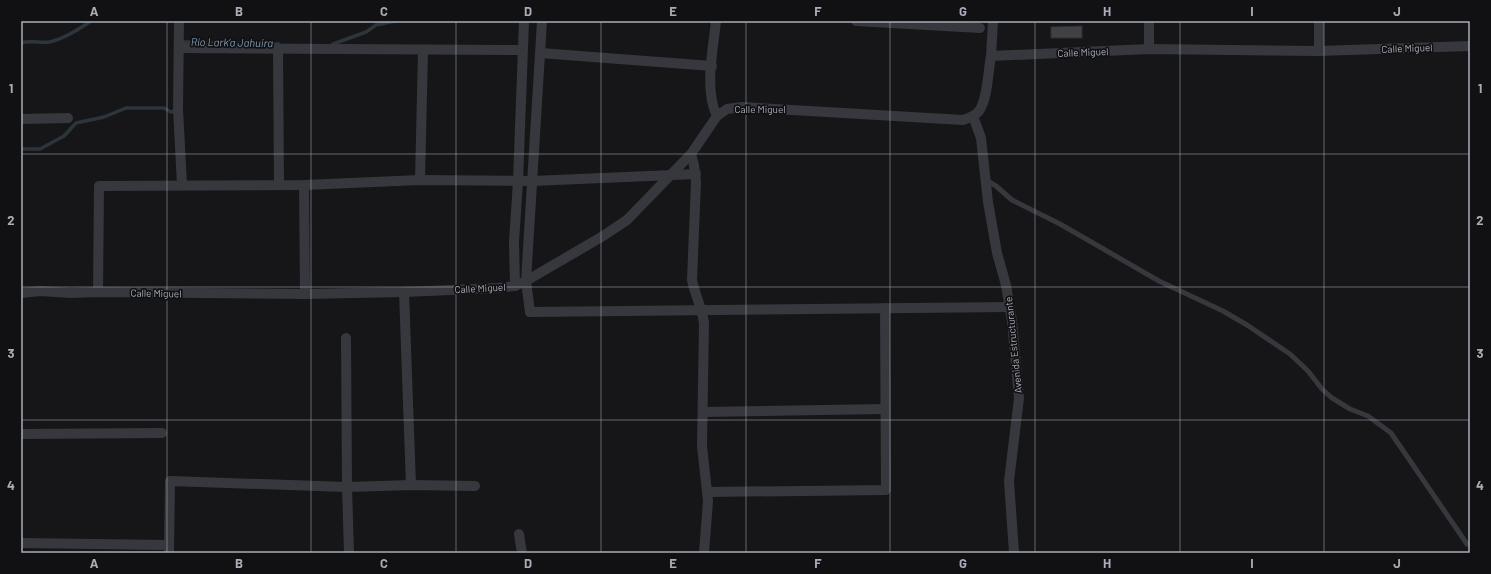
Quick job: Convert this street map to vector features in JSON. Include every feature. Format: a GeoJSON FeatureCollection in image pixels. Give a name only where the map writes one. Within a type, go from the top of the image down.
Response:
{"type":"FeatureCollection","features":[{"type":"Feature","properties":{"kind":"street"},"geometry":{"type":"LineString","coordinates":[[179,21],[178,109],[182,185]]}},
{"type":"Feature","properties":{"kind":"street"},"geometry":{"type":"LineString","coordinates":[[515,286],[514,242],[518,181],[524,21]]}},
{"type":"Feature","properties":{"kind":"street"},"geometry":{"type":"LineString","coordinates":[[542,21],[526,281],[530,312],[1010,307]]}},
{"type":"Feature","properties":{"kind":"street"},"geometry":{"type":"LineString","coordinates":[[716,21],[711,98],[717,116]]}},
{"type":"Feature","properties":{"kind":"street"},"geometry":{"type":"LineString","coordinates":[[856,21],[978,24],[991,52]]}},
{"type":"Feature","properties":{"kind":"street"},"geometry":{"type":"LineString","coordinates":[[973,116],[980,110],[985,97],[991,52],[993,21]]}},
{"type":"Feature","properties":{"kind":"street"},"geometry":{"type":"LineString","coordinates":[[1149,21],[1149,49]]}},
{"type":"Feature","properties":{"kind":"street"},"geometry":{"type":"LineString","coordinates":[[1319,21],[1319,51]]}},
{"type":"Feature","properties":{"kind":"street","name":"Calle Miguel"},"geometry":{"type":"LineString","coordinates":[[991,52],[1149,49],[1319,51],[1470,46]]}},
{"type":"Feature","properties":{"kind":"street"},"geometry":{"type":"LineString","coordinates":[[179,48],[423,51],[522,50]]}},
{"type":"Feature","properties":{"kind":"street"},"geometry":{"type":"LineString","coordinates":[[278,49],[279,186]]}},
{"type":"Feature","properties":{"kind":"street"},"geometry":{"type":"LineString","coordinates":[[420,180],[423,51]]}},
{"type":"Feature","properties":{"kind":"street"},"geometry":{"type":"LineString","coordinates":[[540,53],[712,66]]}},
{"type":"Feature","properties":{"kind":"street","name":"Calle Miguel"},"geometry":{"type":"LineString","coordinates":[[21,293],[98,292],[305,294],[404,292],[515,286],[603,236],[627,220],[691,154],[717,116],[727,110],[742,107],[964,120],[973,116]]}},
{"type":"Feature","properties":{"kind":"street","name":"Avenida Estructurante"},"geometry":{"type":"LineString","coordinates":[[973,116],[981,138],[988,202],[997,253],[1006,284],[1010,307],[1018,398],[1009,481],[1014,553]]}},
{"type":"Feature","properties":{"kind":"street"},"geometry":{"type":"LineString","coordinates":[[21,119],[68,118]]}},
{"type":"Feature","properties":{"kind":"street"},"geometry":{"type":"LineString","coordinates":[[691,154],[696,174],[692,280],[702,310],[704,323],[704,412],[702,446],[708,492],[704,553]]}},
{"type":"Feature","properties":{"kind":"street"},"geometry":{"type":"LineString","coordinates":[[98,292],[99,186],[279,186],[420,180],[532,181],[696,174]]}},
{"type":"Feature","properties":{"kind":"street"},"geometry":{"type":"LineString","coordinates":[[304,185],[305,294]]}},
{"type":"Feature","properties":{"kind":"street"},"geometry":{"type":"LineString","coordinates":[[404,292],[411,485]]}},
{"type":"Feature","properties":{"kind":"street"},"geometry":{"type":"LineString","coordinates":[[708,492],[886,490],[884,308]]}},
{"type":"Feature","properties":{"kind":"street"},"geometry":{"type":"LineString","coordinates":[[346,338],[349,553]]}},
{"type":"Feature","properties":{"kind":"street"},"geometry":{"type":"LineString","coordinates":[[704,412],[885,409]]}},
{"type":"Feature","properties":{"kind":"street"},"geometry":{"type":"LineString","coordinates":[[21,434],[162,434]]}},
{"type":"Feature","properties":{"kind":"street"},"geometry":{"type":"LineString","coordinates":[[21,543],[169,549],[170,481],[347,487],[411,485],[475,486]]}},
{"type":"Feature","properties":{"kind":"street"},"geometry":{"type":"LineString","coordinates":[[519,534],[522,553]]}},
{"type":"Feature","properties":{"kind":"lane"},"geometry":{"type":"LineString","coordinates":[[986,180],[1016,202],[1086,238],[1159,281],[1223,311],[1290,354],[1308,371],[1322,389],[1332,398],[1350,409],[1368,416],[1391,432],[1467,544]]}},
{"type":"Feature","properties":{"kind":"building"},"geometry":{"type":"Polygon","coordinates":[[[1082,26],[1082,38],[1051,38],[1051,27],[1082,26]]]}},
{"type":"Feature","properties":{"kind":"waterway","name":"Río Lark’a Jahuira"},"geometry":{"type":"LineString","coordinates":[[21,43],[55,41],[71,34],[91,21]]}},
{"type":"Feature","properties":{"kind":"waterway","name":"Río Lark’a Jahuira"},"geometry":{"type":"LineString","coordinates":[[333,44],[366,32],[376,25],[395,21]]}},
{"type":"Feature","properties":{"kind":"waterway","name":"Río Lark’a Jahuira"},"geometry":{"type":"LineString","coordinates":[[183,44],[183,42],[279,44]]}},
{"type":"Feature","properties":{"kind":"waterway","name":"Río Lark’a Jahuira"},"geometry":{"type":"LineString","coordinates":[[21,149],[40,149],[64,136],[76,123],[104,117],[126,108],[164,108],[171,112],[177,110]]}}]}
